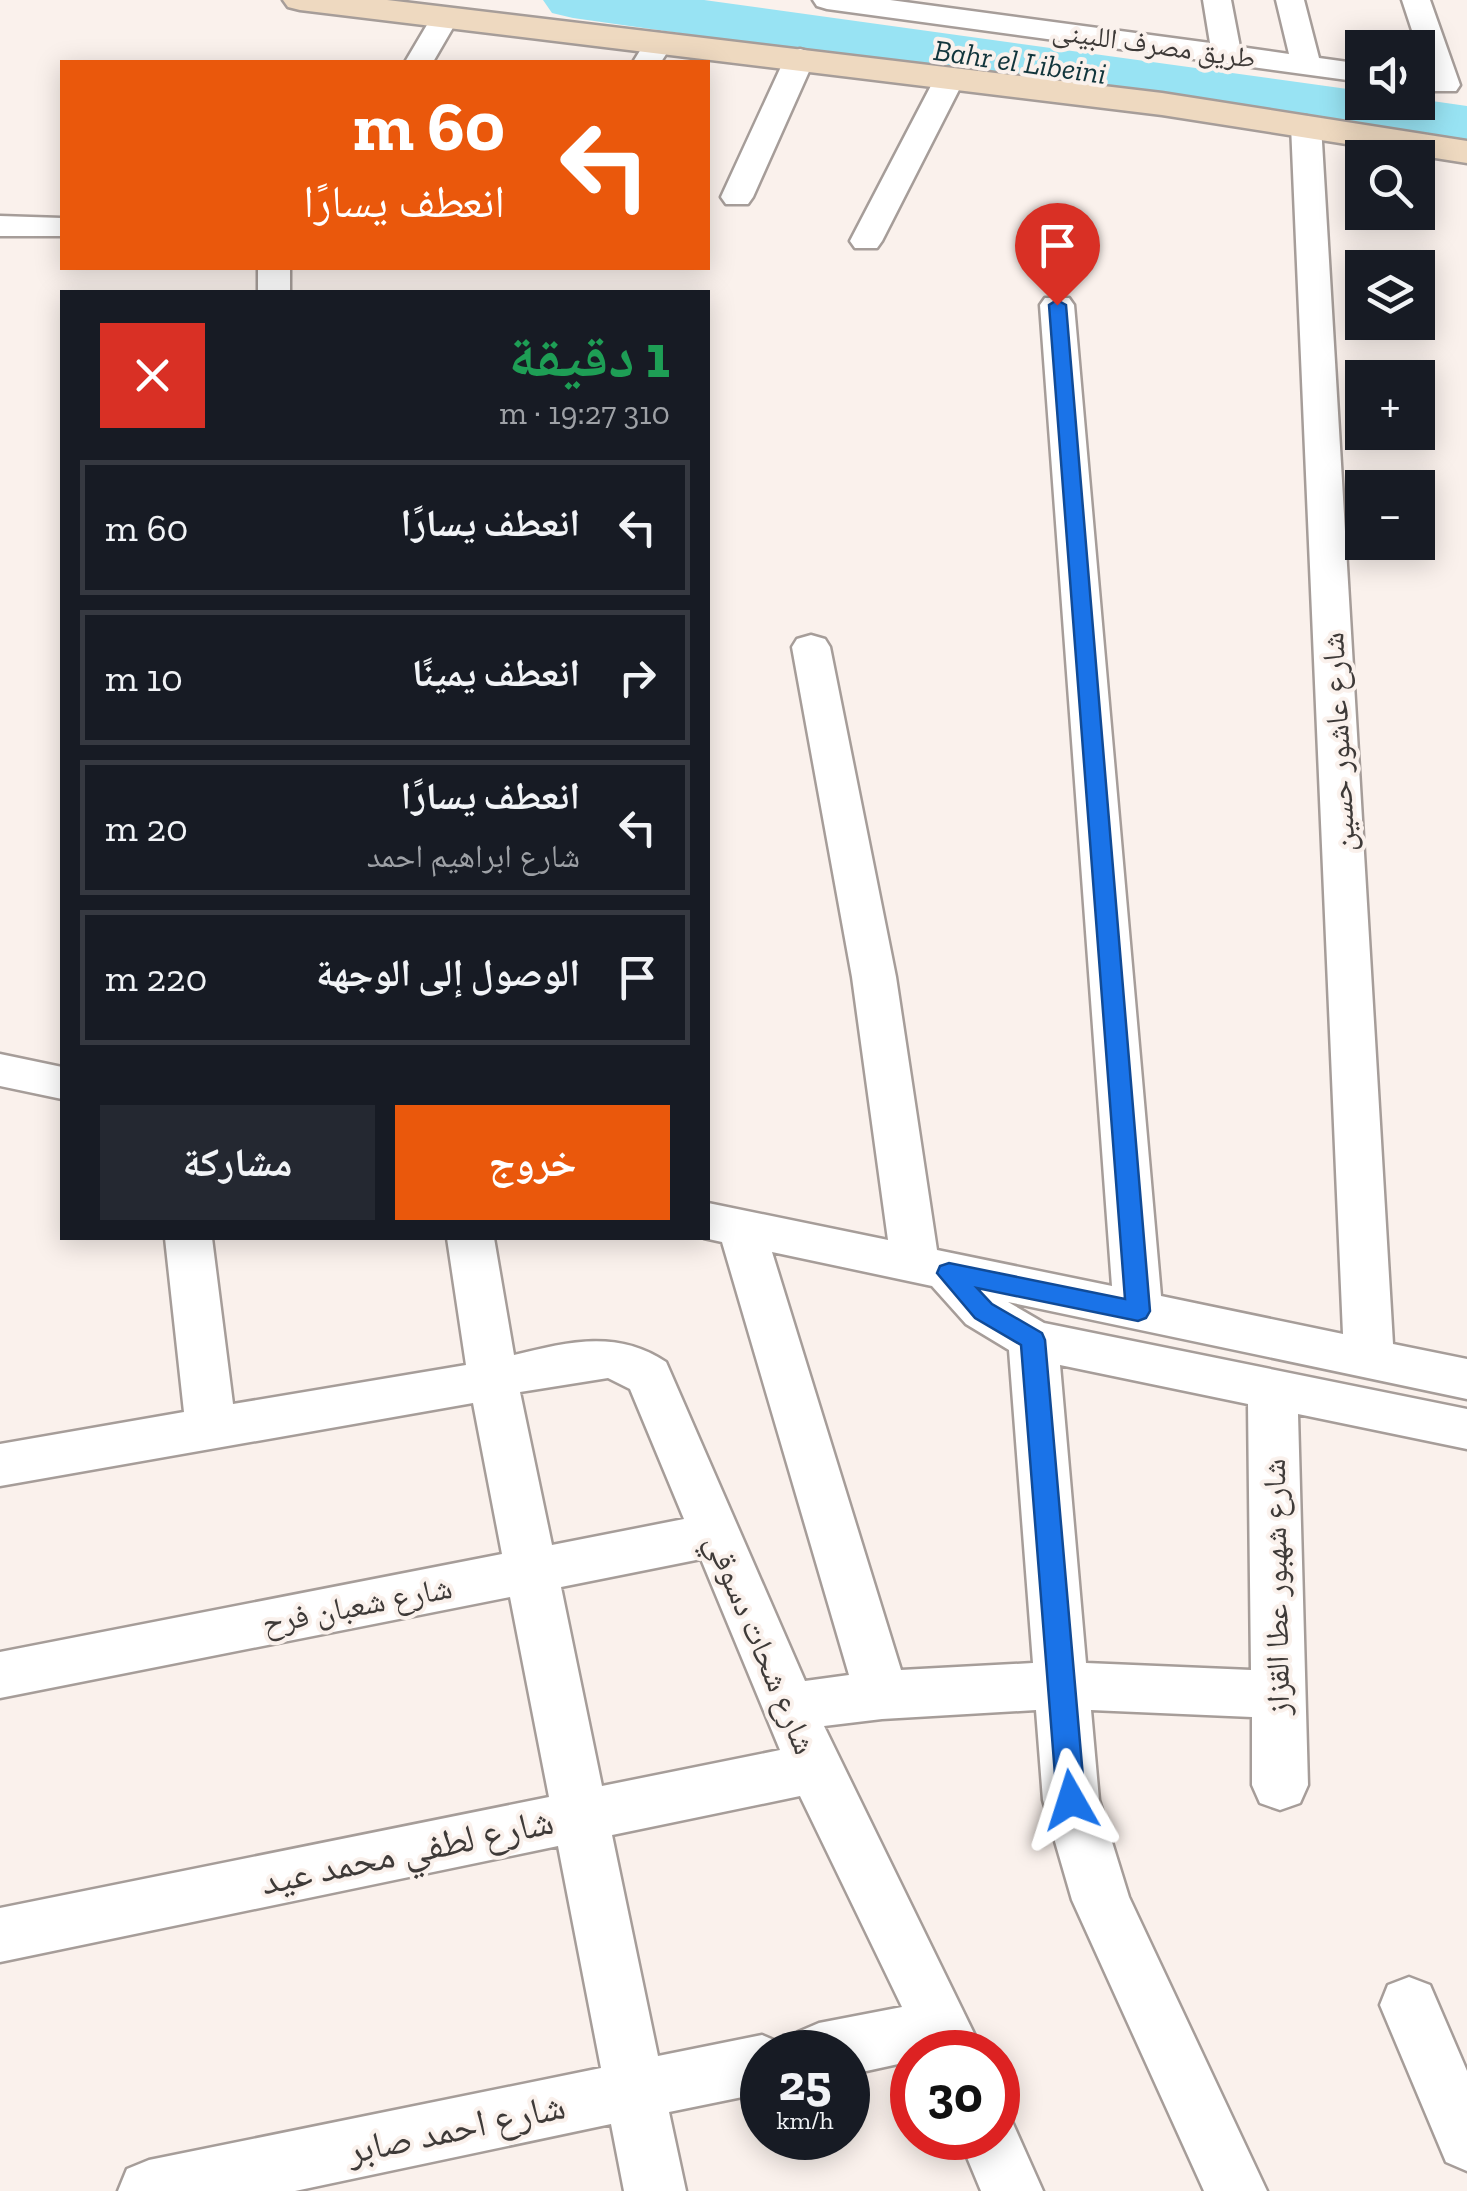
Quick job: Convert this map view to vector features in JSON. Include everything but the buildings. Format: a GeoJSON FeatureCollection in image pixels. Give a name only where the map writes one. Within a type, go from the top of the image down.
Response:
{"type":"FeatureCollection","features":[{"type":"Feature","properties":{"kind":"street","name":"طريق مصرف اللبينى"},"geometry":{"type":"LineString","coordinates":[[300,0],[653,52],[800,58],[1306,125],[1467,152]]}},
{"type":"Feature","properties":{"kind":"street","name":"طريق مصرف اللبينى"},"geometry":{"type":"LineString","coordinates":[[827,0],[1345,71]]}},
{"type":"Feature","properties":{"kind":"street"},"geometry":{"type":"LineString","coordinates":[[1216,0],[1226,53]]}},
{"type":"Feature","properties":{"kind":"street"},"geometry":{"type":"LineString","coordinates":[[1290,0],[1306,65]]}},
{"type":"Feature","properties":{"kind":"street"},"geometry":{"type":"LineString","coordinates":[[1416,0],[1443,85]]}},
{"type":"Feature","properties":{"kind":"street"},"geometry":{"type":"LineString","coordinates":[[421,60],[444,19]]}},
{"type":"Feature","properties":{"kind":"street"},"geometry":{"type":"LineString","coordinates":[[737,197],[800,58]]}},
{"type":"Feature","properties":{"kind":"street"},"geometry":{"type":"LineString","coordinates":[[866,240],[950,78]]}},
{"type":"Feature","properties":{"kind":"street","name":"شارع عاشور حسين"},"geometry":{"type":"LineString","coordinates":[[1306,125],[1369,1358]]}},
{"type":"Feature","properties":{"kind":"street"},"geometry":{"type":"LineString","coordinates":[[0,226],[60,228]]}},
{"type":"Feature","properties":{"kind":"street"},"geometry":{"type":"LineString","coordinates":[[1057,305],[1138,1311]]}},
{"type":"Feature","properties":{"kind":"street"},"geometry":{"type":"LineString","coordinates":[[811,647],[932,1269],[983,1311],[1033,1340],[1467,1430]]}},
{"type":"Feature","properties":{"kind":"street"},"geometry":{"type":"LineString","coordinates":[[0,1070],[60,1083]]}},
{"type":"Feature","properties":{"kind":"street"},"geometry":{"type":"LineString","coordinates":[[724,1224],[1467,1378]]}},
{"type":"Feature","properties":{"kind":"street"},"geometry":{"type":"LineString","coordinates":[[724,1224],[882,1695]]}},
{"type":"Feature","properties":{"kind":"street"},"geometry":{"type":"LineString","coordinates":[[188,1240],[211,1426]]}},
{"type":"Feature","properties":{"kind":"street"},"geometry":{"type":"LineString","coordinates":[[471,1240],[493,1380],[655,2191]]}},
{"type":"Feature","properties":{"kind":"street"},"geometry":{"type":"LineString","coordinates":[[1033,1340],[1071,1800],[1100,1900],[1236,2191]]}},
{"type":"Feature","properties":{"kind":"street","name":"شارع شحات دسوقي"},"geometry":{"type":"LineString","coordinates":[[0,1465],[610,1358],[632,1364],[649,1376],[814,1768],[944,2030]]}},
{"type":"Feature","properties":{"kind":"street","name":"شارع شهبور عطا القزاز"},"geometry":{"type":"LineString","coordinates":[[1272,1389],[1280,1785]]}},
{"type":"Feature","properties":{"kind":"street","name":"شارع شعبان فرح"},"geometry":{"type":"LineString","coordinates":[[0,1675],[714,1535]]}},
{"type":"Feature","properties":{"kind":"street"},"geometry":{"type":"LineString","coordinates":[[788,1707],[882,1695],[1060,1684],[1279,1696]]}},
{"type":"Feature","properties":{"kind":"street","name":"شارع لطفي محمد عيد"},"geometry":{"type":"LineString","coordinates":[[0,1934],[814,1768]]}},
{"type":"Feature","properties":{"kind":"street"},"geometry":{"type":"LineString","coordinates":[[1409,2005],[1467,2140]]}},
{"type":"Feature","properties":{"kind":"street","name":"شارع احمد صابر"},"geometry":{"type":"LineString","coordinates":[[149,2191],[740,2069]]}},
{"type":"Feature","properties":{"kind":"street"},"geometry":{"type":"LineString","coordinates":[[999,2160],[1012,2191]]}},
{"type":"Feature","properties":{"kind":"waterway","name":"Bahr el Libeini"},"geometry":{"type":"LineString","coordinates":[[573,0],[1467,125]]}},
{"type":"Feature","properties":{"kind":"route"},"geometry":{"type":"LineString","coordinates":[[1057,305],[1138,1311],[949,1273],[983,1311],[1033,1340],[1071,1800]]}}]}
